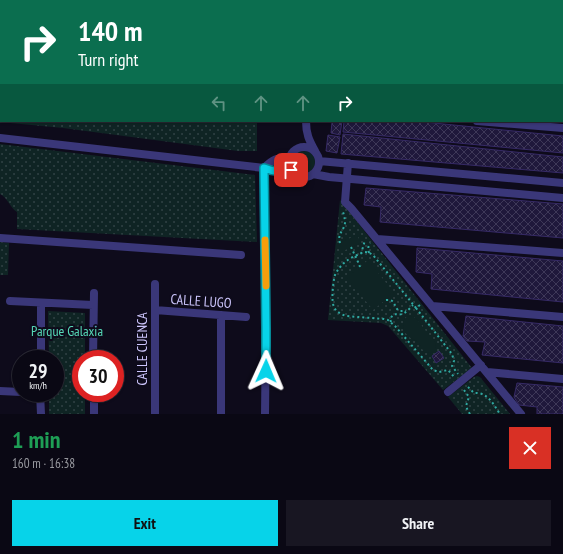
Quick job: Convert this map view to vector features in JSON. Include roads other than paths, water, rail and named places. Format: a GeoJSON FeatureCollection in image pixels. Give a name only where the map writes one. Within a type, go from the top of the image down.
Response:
{"type":"FeatureCollection","features":[{"type":"Feature","properties":{"kind":"street"},"geometry":{"type":"LineString","coordinates":[[306,122],[308,137],[318,157],[319,166],[317,170],[309,176],[298,176],[294,174],[289,166],[289,157],[297,148],[303,147],[314,151],[318,157],[348,163],[563,183]]}},
{"type":"Feature","properties":{"kind":"street"},"geometry":{"type":"LineString","coordinates":[[492,122],[563,127]]}},
{"type":"Feature","properties":{"kind":"street"},"geometry":{"type":"LineString","coordinates":[[551,122],[563,127]]}},
{"type":"Feature","properties":{"kind":"street"},"geometry":{"type":"LineString","coordinates":[[0,138],[264,168],[272,172],[291,170]]}},
{"type":"Feature","properties":{"kind":"street"},"geometry":{"type":"LineString","coordinates":[[265,414],[266,328],[264,168],[270,162],[279,158],[289,157]]}},
{"type":"Feature","properties":{"kind":"street"},"geometry":{"type":"LineString","coordinates":[[348,163],[345,202],[521,414]]}},
{"type":"Feature","properties":{"kind":"street"},"geometry":{"type":"LineString","coordinates":[[313,174],[329,178],[563,198]]}},
{"type":"Feature","properties":{"kind":"street"},"geometry":{"type":"LineString","coordinates":[[374,236],[563,253]]}},
{"type":"Feature","properties":{"kind":"street"},"geometry":{"type":"LineString","coordinates":[[0,238],[242,255]]}},
{"type":"Feature","properties":{"kind":"street","name":"CALLE CUENCA"},"geometry":{"type":"LineString","coordinates":[[155,284],[155,414]]}},
{"type":"Feature","properties":{"kind":"street"},"geometry":{"type":"LineString","coordinates":[[93,350],[94,293]]}},
{"type":"Feature","properties":{"kind":"street"},"geometry":{"type":"LineString","coordinates":[[10,301],[93,305]]}},
{"type":"Feature","properties":{"kind":"street"},"geometry":{"type":"LineString","coordinates":[[40,350],[41,303]]}},
{"type":"Feature","properties":{"kind":"street"},"geometry":{"type":"LineString","coordinates":[[430,303],[563,317]]}},
{"type":"Feature","properties":{"kind":"street","name":"CALLE LUGO"},"geometry":{"type":"LineString","coordinates":[[155,310],[246,317]]}},
{"type":"Feature","properties":{"kind":"street"},"geometry":{"type":"LineString","coordinates":[[221,315],[221,414]]}},
{"type":"Feature","properties":{"kind":"street"},"geometry":{"type":"LineString","coordinates":[[448,392],[481,365]]}},
{"type":"Feature","properties":{"kind":"street"},"geometry":{"type":"LineString","coordinates":[[487,372],[563,379]]}},
{"type":"Feature","properties":{"kind":"street"},"geometry":{"type":"LineString","coordinates":[[0,391],[12,392]]}},
{"type":"Feature","properties":{"kind":"street"},"geometry":{"type":"LineString","coordinates":[[40,402],[41,414]]}},
{"type":"Feature","properties":{"kind":"street"},"geometry":{"type":"LineString","coordinates":[[94,402],[94,414]]}},
{"type":"Feature","properties":{"kind":"park label","name":"Parque Galaxia"},"geometry":{"type":"Point","coordinates":[67,331]}}]}
